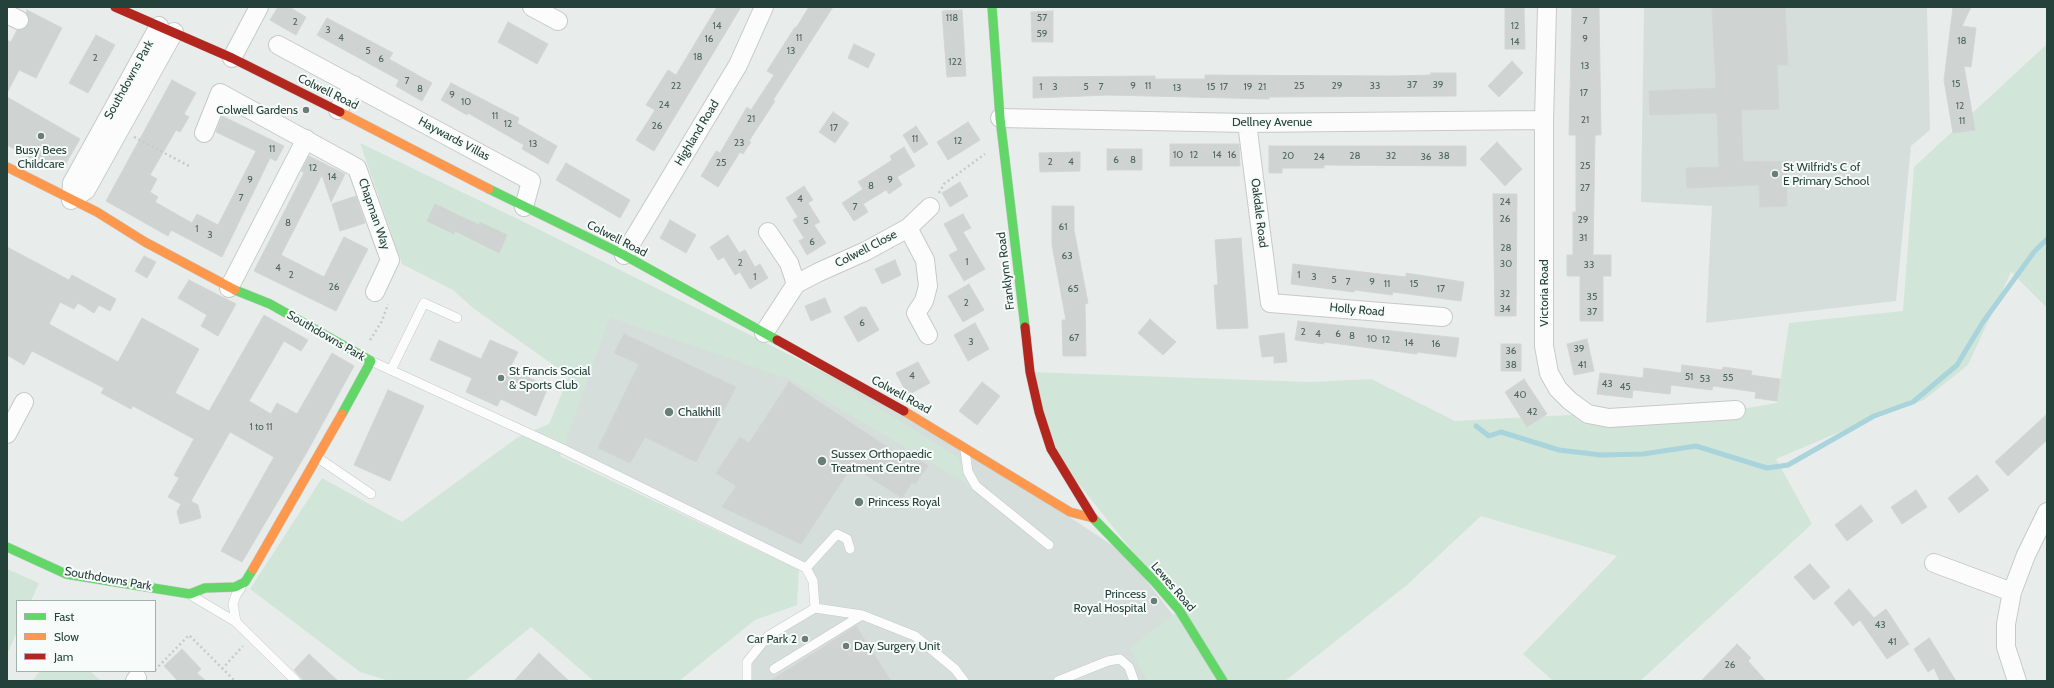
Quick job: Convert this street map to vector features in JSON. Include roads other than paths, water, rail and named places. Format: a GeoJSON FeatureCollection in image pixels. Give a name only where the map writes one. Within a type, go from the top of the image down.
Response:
{"type":"FeatureCollection","features":[{"type":"Feature","properties":{"kind":"street","name":"Colwell Road"},"geometry":{"type":"LineString","coordinates":[[115,7],[232,58],[338,110],[524,207],[624,255],[965,446],[1070,512],[1093,518]]}},
{"type":"Feature","properties":{"kind":"street"},"geometry":{"type":"LineString","coordinates":[[232,58],[259,7]]}},
{"type":"Feature","properties":{"kind":"street"},"geometry":{"type":"LineString","coordinates":[[533,7],[558,21]]}},
{"type":"Feature","properties":{"kind":"street","name":"Highland Road"},"geometry":{"type":"LineString","coordinates":[[624,255],[738,65],[764,7]]}},
{"type":"Feature","properties":{"kind":"street","name":"Franklynn Road"},"geometry":{"type":"LineString","coordinates":[[992,7],[1000,118],[1030,372],[1039,412],[1051,449],[1093,518]]}},
{"type":"Feature","properties":{"kind":"street","name":"Victoria Road"},"geometry":{"type":"LineString","coordinates":[[1546,7],[1544,120],[1544,346],[1549,373],[1558,389],[1570,402],[1588,414],[1609,418],[1736,410]]}},
{"type":"Feature","properties":{"kind":"street","name":"Southdowns Park"},"geometry":{"type":"LineString","coordinates":[[70,200],[86,190],[120,129],[166,29]]}},
{"type":"Feature","properties":{"kind":"street","name":"Southdowns Park"},"geometry":{"type":"LineString","coordinates":[[70,200],[72,183],[166,29]]}},
{"type":"Feature","properties":{"kind":"street","name":"Haywards Villas"},"geometry":{"type":"LineString","coordinates":[[278,45],[531,181],[524,207]]}},
{"type":"Feature","properties":{"kind":"street"},"geometry":{"type":"LineString","coordinates":[[338,110],[354,85]]}},
{"type":"Feature","properties":{"kind":"street","name":"Chapman Way"},"geometry":{"type":"LineString","coordinates":[[204,133],[220,93],[357,168],[390,260],[375,292]]}},
{"type":"Feature","properties":{"kind":"street","name":"Dellney Avenue"},"geometry":{"type":"LineString","coordinates":[[1000,118],[1247,123],[1544,120]]}},
{"type":"Feature","properties":{"kind":"street","name":"Oakdale Road"},"geometry":{"type":"LineString","coordinates":[[1247,123],[1270,303]]}},
{"type":"Feature","properties":{"kind":"street"},"geometry":{"type":"LineString","coordinates":[[229,288],[306,140]]}},
{"type":"Feature","properties":{"kind":"street","name":"Southdowns Park"},"geometry":{"type":"LineString","coordinates":[[7,167],[70,200],[97,212],[145,242],[229,288],[270,304],[371,361],[318,458],[245,582],[235,587],[205,588],[190,594],[66,574],[7,547]]}},
{"type":"Feature","properties":{"kind":"street","name":"Colwell Close"},"geometry":{"type":"LineString","coordinates":[[764,333],[796,284],[866,251],[908,228],[930,208]]}},
{"type":"Feature","properties":{"kind":"street"},"geometry":{"type":"LineString","coordinates":[[908,228],[925,260],[928,286],[924,301],[916,313],[928,335]]}},
{"type":"Feature","properties":{"kind":"street"},"geometry":{"type":"LineString","coordinates":[[768,232],[789,263],[796,284]]}},
{"type":"Feature","properties":{"kind":"street","name":"Holly Road"},"geometry":{"type":"LineString","coordinates":[[1270,303],[1443,317]]}},
{"type":"Feature","properties":{"kind":"street"},"geometry":{"type":"LineString","coordinates":[[7,434],[24,402]]}},
{"type":"Feature","properties":{"kind":"street"},"geometry":{"type":"LineString","coordinates":[[2018,681],[2006,647],[2006,624],[2012,592],[2026,555],[2047,512]]}},
{"type":"Feature","properties":{"kind":"street","name":"Lewes Road"},"geometry":{"type":"LineString","coordinates":[[1093,518],[1127,555],[1154,581],[1179,610],[1223,681]]}},
{"type":"Feature","properties":{"kind":"street"},"geometry":{"type":"LineString","coordinates":[[1934,563],[2012,592]]}},
{"type":"Feature","properties":{"kind":"lane"},"geometry":{"type":"LineString","coordinates":[[391,370],[424,303],[457,318]]}},
{"type":"Feature","properties":{"kind":"lane"},"geometry":{"type":"LineString","coordinates":[[371,361],[563,449],[806,568],[813,581],[815,608]]}},
{"type":"Feature","properties":{"kind":"lane"},"geometry":{"type":"LineString","coordinates":[[965,446],[968,472],[976,486],[1049,545]]}},
{"type":"Feature","properties":{"kind":"lane"},"geometry":{"type":"LineString","coordinates":[[318,458],[371,494]]}},
{"type":"Feature","properties":{"kind":"lane"},"geometry":{"type":"LineString","coordinates":[[806,568],[837,534],[847,539],[850,549]]}},
{"type":"Feature","properties":{"kind":"lane"},"geometry":{"type":"LineString","coordinates":[[236,622],[233,604],[236,595],[245,582]]}},
{"type":"Feature","properties":{"kind":"lane","name":"Southdowns Park"},"geometry":{"type":"LineString","coordinates":[[190,594],[236,622],[296,681]]}},
{"type":"Feature","properties":{"kind":"lane"},"geometry":{"type":"LineString","coordinates":[[747,681],[747,662],[768,636],[815,608],[862,615],[915,636],[955,669],[964,681]]}},
{"type":"Feature","properties":{"kind":"lane"},"geometry":{"type":"LineString","coordinates":[[774,669],[862,615]]}},
{"type":"Feature","properties":{"kind":"lane"},"geometry":{"type":"LineString","coordinates":[[1058,681],[1108,661],[1120,659],[1129,667],[1134,681]]}},
{"type":"Feature","properties":{"kind":"waterway"},"geometry":{"type":"LineString","coordinates":[[1476,426],[1489,436],[1501,432],[1559,450],[1601,455],[1643,454],[1696,446],[1767,468],[1788,465],[1874,416],[1913,402],[1957,365],[1983,322],[2034,252],[2047,239]]}},
{"type":"Feature","properties":{"kind":"place","name":"Colwell Gardens"},"geometry":{"type":"Point","coordinates":[306,110]}},
{"type":"Feature","properties":{"kind":"place","name":"Busy Bees Childcare"},"geometry":{"type":"Point","coordinates":[41,136]}},
{"type":"Feature","properties":{"kind":"place","name":"St Wilfrid's C of E Primary School"},"geometry":{"type":"Point","coordinates":[1775,174]}},
{"type":"Feature","properties":{"kind":"place","name":"St Francis Social & Sports Club"},"geometry":{"type":"Point","coordinates":[501,378]}},
{"type":"Feature","properties":{"kind":"place","name":"Chalkhill"},"geometry":{"type":"Point","coordinates":[669,412]}},
{"type":"Feature","properties":{"kind":"place","name":"Sussex Orthopaedic Treatment Centre"},"geometry":{"type":"Point","coordinates":[822,461]}},
{"type":"Feature","properties":{"kind":"place","name":"Princess Royal"},"geometry":{"type":"Point","coordinates":[859,502]}},
{"type":"Feature","properties":{"kind":"place","name":"Princess Royal Hospital"},"geometry":{"type":"Point","coordinates":[1154,601]}},
{"type":"Feature","properties":{"kind":"place","name":"Car Park 2"},"geometry":{"type":"Point","coordinates":[805,639]}},
{"type":"Feature","properties":{"kind":"place","name":"Day Surgery Unit"},"geometry":{"type":"Point","coordinates":[846,646]}}]}
